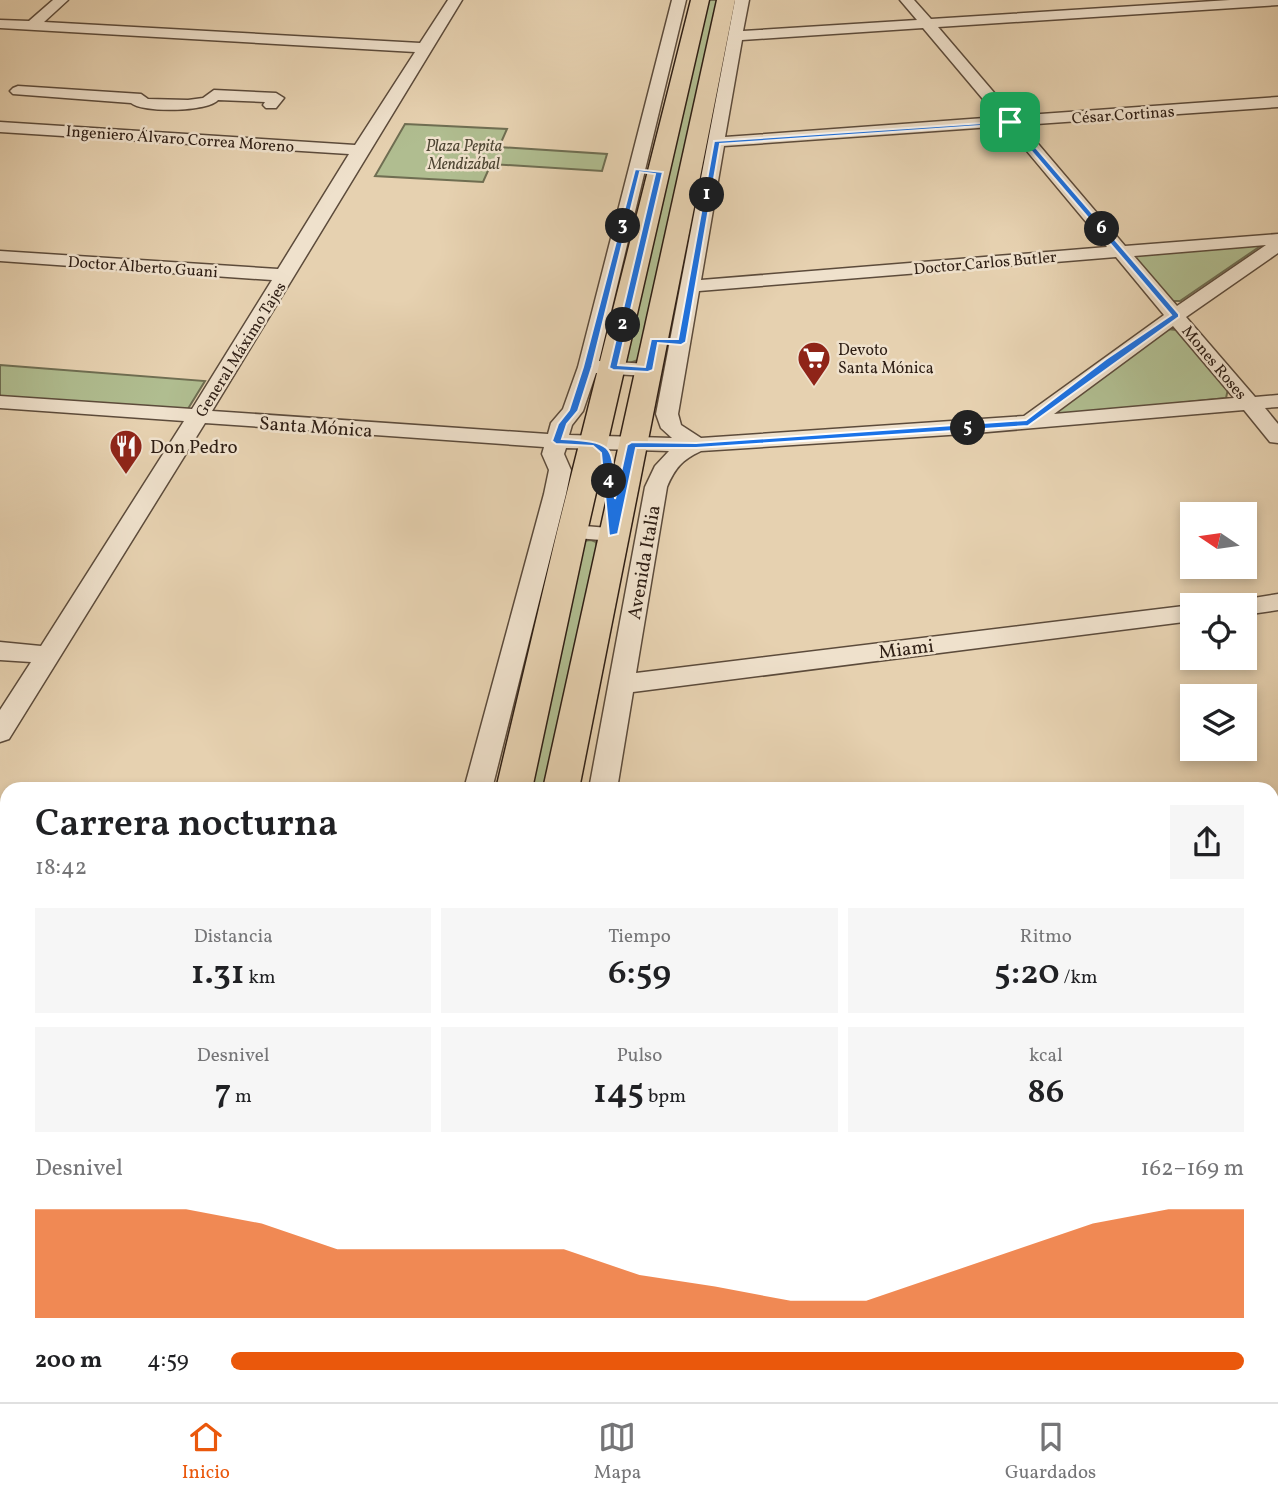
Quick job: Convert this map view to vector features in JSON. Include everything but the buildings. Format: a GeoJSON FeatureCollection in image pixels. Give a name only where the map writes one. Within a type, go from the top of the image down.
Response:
{"type":"FeatureCollection","features":[{"type":"Feature","properties":{"kind":"main road"},"geometry":{"type":"LineString","coordinates":[[516,782],[595,443],[600,367],[625,317],[648,171],[700,0]]}},
{"type":"Feature","properties":{"kind":"main road","name":"Avenida Italia"},"geometry":{"type":"LineString","coordinates":[[562,782],[726,0]]}},
{"type":"Feature","properties":{"kind":"main road"},"geometry":{"type":"LineString","coordinates":[[600,367],[620,377],[619,428],[634,435]]}},
{"type":"Feature","properties":{"kind":"main road"},"geometry":{"type":"LineString","coordinates":[[595,443],[605,451],[608,458],[613,534]]}},
{"type":"Feature","properties":{"kind":"street"},"geometry":{"type":"LineString","coordinates":[[32,26],[61,0]]}},
{"type":"Feature","properties":{"kind":"street","name":"General Máximo Tajes"},"geometry":{"type":"LineString","coordinates":[[0,732],[455,0]]}},
{"type":"Feature","properties":{"kind":"street"},"geometry":{"type":"LineString","coordinates":[[480,782],[555,494],[560,470],[553,453],[556,441],[562,424],[600,367],[600,316],[648,171],[679,0]]}},
{"type":"Feature","properties":{"kind":"street","name":"Avenida Italia"},"geometry":{"type":"LineString","coordinates":[[696,445],[672,428],[667,421],[742,0]]}},
{"type":"Feature","properties":{"kind":"street","name":"Mones Roses"},"geometry":{"type":"LineString","coordinates":[[907,0],[1278,437]]}},
{"type":"Feature","properties":{"kind":"street"},"geometry":{"type":"LineString","coordinates":[[737,36],[1278,1]]}},
{"type":"Feature","properties":{"kind":"street"},"geometry":{"type":"LineString","coordinates":[[0,24],[426,48]]}},
{"type":"Feature","properties":{"kind":"street"},"geometry":{"type":"LineString","coordinates":[[18,91],[141,99],[108,134]]}},
{"type":"Feature","properties":{"kind":"street"},"geometry":{"type":"LineString","coordinates":[[139,103],[188,105],[208,102],[214,95],[276,98],[271,105]]}},
{"type":"Feature","properties":{"kind":"street","name":"César Cortinas"},"geometry":{"type":"LineString","coordinates":[[716,142],[1278,102]]}},
{"type":"Feature","properties":{"kind":"street","name":"Ingeniero Álvaro Correa Moreno"},"geometry":{"type":"LineString","coordinates":[[0,127],[360,150]]}},
{"type":"Feature","properties":{"kind":"street","name":"Doctor Carlos Butler"},"geometry":{"type":"LineString","coordinates":[[691,286],[1278,239]]}},
{"type":"Feature","properties":{"kind":"street"},"geometry":{"type":"LineString","coordinates":[[1028,423],[1110,361],[1278,245]]}},
{"type":"Feature","properties":{"kind":"street","name":"Doctor Alberto Guani"},"geometry":{"type":"LineString","coordinates":[[0,256],[285,275]]}},
{"type":"Feature","properties":{"kind":"street"},"geometry":{"type":"LineString","coordinates":[[600,316],[625,317]]}},
{"type":"Feature","properties":{"kind":"street"},"geometry":{"type":"LineString","coordinates":[[654,340],[681,342]]}},
{"type":"Feature","properties":{"kind":"street"},"geometry":{"type":"LineString","coordinates":[[600,367],[648,370]]}},
{"type":"Feature","properties":{"kind":"street","name":"Avenida Italia"},"geometry":{"type":"LineString","coordinates":[[634,435],[676,369]]}},
{"type":"Feature","properties":{"kind":"street"},"geometry":{"type":"LineString","coordinates":[[634,435],[696,445],[1028,423],[1278,401]]}},
{"type":"Feature","properties":{"kind":"street","name":"Santa Mónica"},"geometry":{"type":"LineString","coordinates":[[0,402],[197,418],[556,441],[595,443],[634,435]]}},
{"type":"Feature","properties":{"kind":"street","name":"Avenida Italia"},"geometry":{"type":"LineString","coordinates":[[604,782],[656,487],[664,466],[672,456],[696,445]]}},
{"type":"Feature","properties":{"kind":"street","name":"Avenida Italia"},"geometry":{"type":"LineString","coordinates":[[572,532],[613,534]]}},
{"type":"Feature","properties":{"kind":"street"},"geometry":{"type":"LineString","coordinates":[[1257,605],[1278,602]]}},
{"type":"Feature","properties":{"kind":"street","name":"Miami"},"geometry":{"type":"LineString","coordinates":[[621,684],[1180,614]]}},
{"type":"Feature","properties":{"kind":"street"},"geometry":{"type":"LineString","coordinates":[[0,651],[47,655]]}},
{"type":"Feature","properties":{"kind":"green space"},"geometry":{"type":"Polygon","coordinates":[[[707,0],[718,0],[638,360],[627,364],[624,362],[707,0]]]}},
{"type":"Feature","properties":{"kind":"green space","name":"Plaza Pepita Mendizábal"},"geometry":{"type":"Polygon","coordinates":[[[405,124],[507,129],[499,147],[607,154],[602,171],[491,164],[483,182],[375,176],[405,124]]]}},
{"type":"Feature","properties":{"kind":"green space"},"geometry":{"type":"Polygon","coordinates":[[[1262,245],[1180,301],[1170,301],[1134,258],[1138,254],[1262,245]]]}},
{"type":"Feature","properties":{"kind":"green space"},"geometry":{"type":"Polygon","coordinates":[[[1166,329],[1177,330],[1228,389],[1226,398],[1053,416],[1052,413],[1166,329]]]}},
{"type":"Feature","properties":{"kind":"green space"},"geometry":{"type":"Polygon","coordinates":[[[0,365],[205,381],[186,412],[0,398],[0,365]]]}},
{"type":"Feature","properties":{"kind":"green space"},"geometry":{"type":"Polygon","coordinates":[[[583,541],[596,542],[597,548],[546,782],[524,782],[577,554],[583,541]]]}},
{"type":"Feature","properties":{"kind":"place","name":"Devoto Santa Mónica"},"geometry":{"type":"Point","coordinates":[814,388]}},
{"type":"Feature","properties":{"kind":"place","name":"Don Pedro"},"geometry":{"type":"Point","coordinates":[126,476]}},
{"type":"Feature","properties":{"kind":"route"},"geometry":{"type":"LineString","coordinates":[[1010,122],[1176,316],[1110,361],[1028,423],[696,445],[632,445],[613,534],[608,458],[605,451],[595,443],[556,441],[562,424],[573,411],[588,367],[637,170],[659,172],[613,368],[648,370],[654,340],[681,342],[716,142],[1010,122]]}}]}
